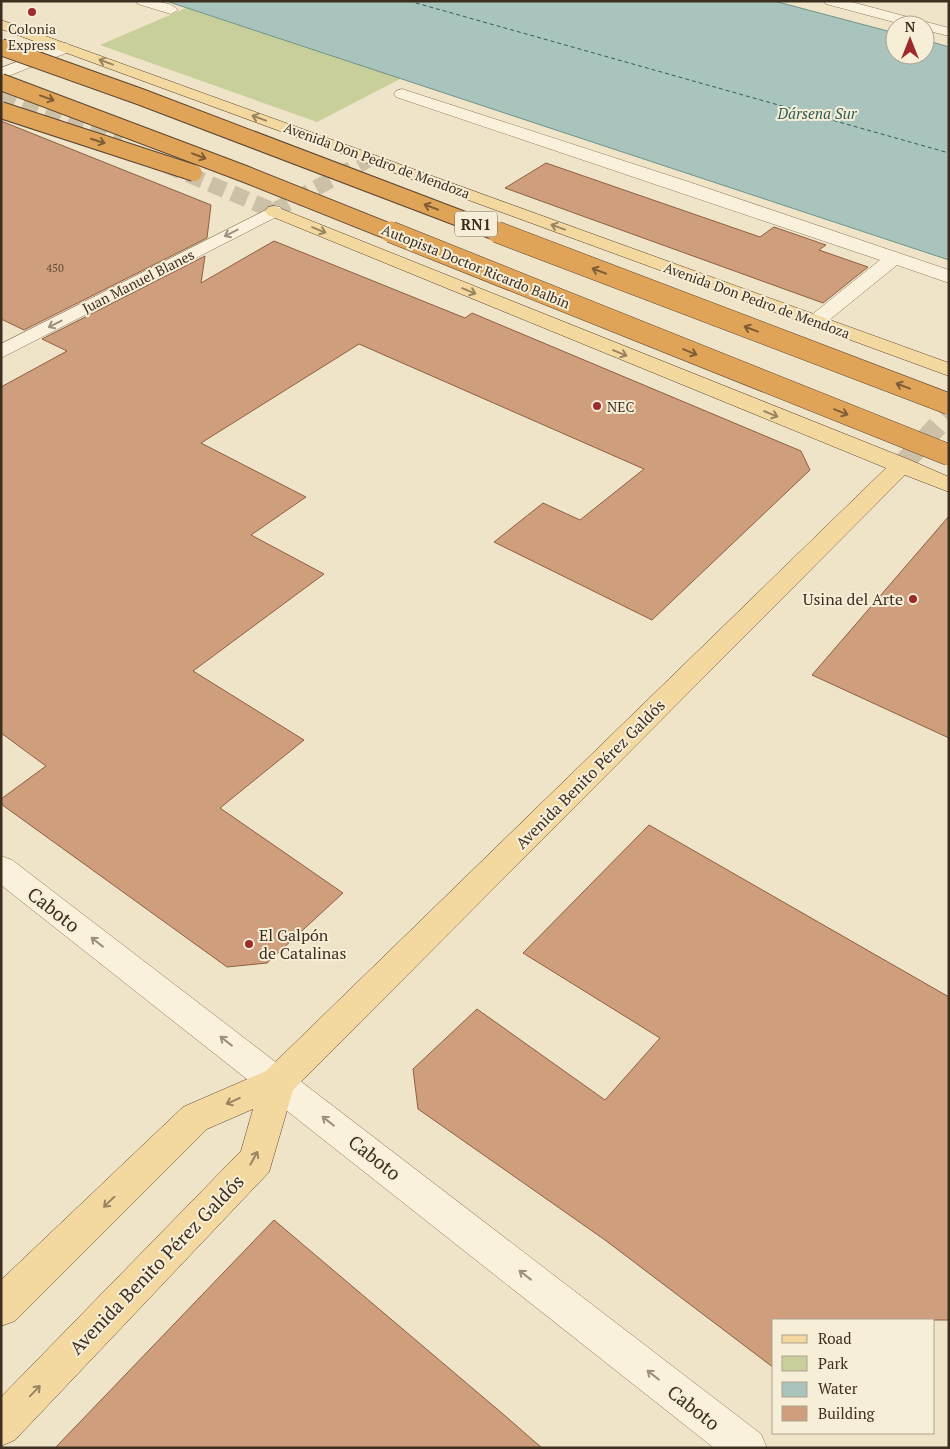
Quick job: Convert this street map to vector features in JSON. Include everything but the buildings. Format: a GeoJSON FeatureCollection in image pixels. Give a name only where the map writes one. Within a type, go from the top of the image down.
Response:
{"type":"FeatureCollection","features":[{"type":"Feature","properties":{"kind":"highway","name":"RN1"},"geometry":{"type":"LineString","coordinates":[[1,47],[141,97],[949,404]]}},
{"type":"Feature","properties":{"kind":"highway","name":"Autopista Doctor Ricardo Balbín"},"geometry":{"type":"LineString","coordinates":[[1,82],[245,174],[949,455]]}},
{"type":"Feature","properties":{"kind":"highway"},"geometry":{"type":"LineString","coordinates":[[1,110],[449,256]]}},
{"type":"Feature","properties":{"kind":"main road","name":"Avenida Don Pedro de Mendoza"},"geometry":{"type":"LineString","coordinates":[[1,24],[949,370]]}},
{"type":"Feature","properties":{"kind":"main road"},"geometry":{"type":"LineString","coordinates":[[274,211],[949,485]]}},
{"type":"Feature","properties":{"kind":"main road","name":"Avenida Benito Pérez Galdós"},"geometry":{"type":"LineString","coordinates":[[1,1307],[195,1118],[278,1082],[902,465]]}},
{"type":"Feature","properties":{"kind":"main road","name":"Avenida Benito Pérez Galdós"},"geometry":{"type":"LineString","coordinates":[[1,1426],[256,1160],[278,1082]]}},
{"type":"Feature","properties":{"kind":"street"},"geometry":{"type":"LineString","coordinates":[[143,1],[172,10]]}},
{"type":"Feature","properties":{"kind":"street"},"geometry":{"type":"LineString","coordinates":[[831,1],[885,15]]}},
{"type":"Feature","properties":{"kind":"street"},"geometry":{"type":"LineString","coordinates":[[935,28],[949,32]]}},
{"type":"Feature","properties":{"kind":"street"},"geometry":{"type":"LineString","coordinates":[[1,74],[66,48]]}},
{"type":"Feature","properties":{"kind":"street"},"geometry":{"type":"LineString","coordinates":[[402,94],[683,186],[949,277]]}},
{"type":"Feature","properties":{"kind":"street","name":"Juan Manuel Blanes"},"geometry":{"type":"LineString","coordinates":[[1,352],[274,211]]}},
{"type":"Feature","properties":{"kind":"street"},"geometry":{"type":"LineString","coordinates":[[816,321],[894,258]]}},
{"type":"Feature","properties":{"kind":"street","name":"Caboto"},"geometry":{"type":"LineString","coordinates":[[1,868],[747,1448]]}},
{"type":"Feature","properties":{"kind":"green space"},"geometry":{"type":"Polygon","coordinates":[[[186,8],[402,78],[317,122],[100,45],[186,8]]]}},
{"type":"Feature","properties":{"kind":"water","name":"Dársena Sur"},"geometry":{"type":"Polygon","coordinates":[[[166,1],[774,1],[885,30],[885,65],[935,65],[935,43],[949,47],[949,260],[166,1]]]}},
{"type":"Feature","properties":{"kind":"ferry route"},"geometry":{"type":"LineString","coordinates":[[409,1],[949,153]]}},
{"type":"Feature","properties":{"kind":"tunnel"},"geometry":{"type":"LineString","coordinates":[[1,94],[120,144]]}},
{"type":"Feature","properties":{"kind":"tunnel"},"geometry":{"type":"LineString","coordinates":[[274,211],[371,158]]}},
{"type":"Feature","properties":{"kind":"tunnel"},"geometry":{"type":"LineString","coordinates":[[166,165],[274,211]]}},
{"type":"Feature","properties":{"kind":"tunnel"},"geometry":{"type":"LineString","coordinates":[[902,465],[949,413]]}},
{"type":"Feature","properties":{"kind":"place","name":"Colonia Express"},"geometry":{"type":"Point","coordinates":[32,12]}},
{"type":"Feature","properties":{"kind":"place","name":"NEC"},"geometry":{"type":"Point","coordinates":[597,406]}},
{"type":"Feature","properties":{"kind":"place","name":"Usina del Arte"},"geometry":{"type":"Point","coordinates":[913,599]}},
{"type":"Feature","properties":{"kind":"place","name":"El Galpón de Catalinas"},"geometry":{"type":"Point","coordinates":[249,944]}}]}
